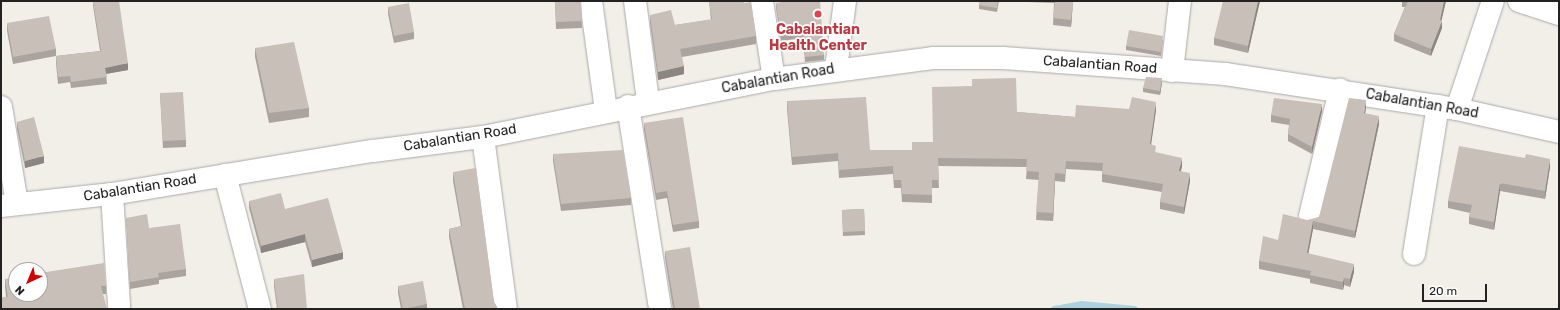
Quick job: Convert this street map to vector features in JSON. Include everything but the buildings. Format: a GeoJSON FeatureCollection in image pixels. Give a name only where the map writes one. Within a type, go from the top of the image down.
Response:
{"type":"FeatureCollection","features":[{"type":"Feature","properties":{"kind":"street"},"geometry":{"type":"LineString","coordinates":[[591,1],[606,111]]}},
{"type":"Feature","properties":{"kind":"street"},"geometry":{"type":"LineString","coordinates":[[635,1],[638,104],[660,309]]}},
{"type":"Feature","properties":{"kind":"street"},"geometry":{"type":"LineString","coordinates":[[762,1],[774,79]]}},
{"type":"Feature","properties":{"kind":"street"},"geometry":{"type":"LineString","coordinates":[[836,68],[845,1]]}},
{"type":"Feature","properties":{"kind":"street"},"geometry":{"type":"LineString","coordinates":[[1172,71],[1180,1]]}},
{"type":"Feature","properties":{"kind":"street"},"geometry":{"type":"LineString","coordinates":[[1414,254],[1447,107],[1493,1]]}},
{"type":"Feature","properties":{"kind":"street"},"geometry":{"type":"LineString","coordinates":[[1519,1],[1559,14]]}},
{"type":"Feature","properties":{"kind":"street","name":"Cabalantian Road"},"geometry":{"type":"LineString","coordinates":[[9,205],[112,194],[225,175],[483,137],[638,104],[836,68],[933,58],[987,58],[1172,71],[1340,90],[1447,107],[1559,132]]}},
{"type":"Feature","properties":{"kind":"street"},"geometry":{"type":"LineString","coordinates":[[1310,216],[1340,90]]}},
{"type":"Feature","properties":{"kind":"street"},"geometry":{"type":"LineString","coordinates":[[1,107],[9,205]]}},
{"type":"Feature","properties":{"kind":"street"},"geometry":{"type":"LineString","coordinates":[[483,137],[506,309]]}},
{"type":"Feature","properties":{"kind":"street"},"geometry":{"type":"LineString","coordinates":[[225,175],[260,309]]}},
{"type":"Feature","properties":{"kind":"street"},"geometry":{"type":"LineString","coordinates":[[112,194],[119,306]]}},
{"type":"Feature","properties":{"kind":"waterway"},"geometry":{"type":"LineString","coordinates":[[1054,309],[1081,304],[1134,309]]}},
{"type":"Feature","properties":{"kind":"place","name":"Cabalantian Health Center"},"geometry":{"type":"Point","coordinates":[818,14]}}]}
